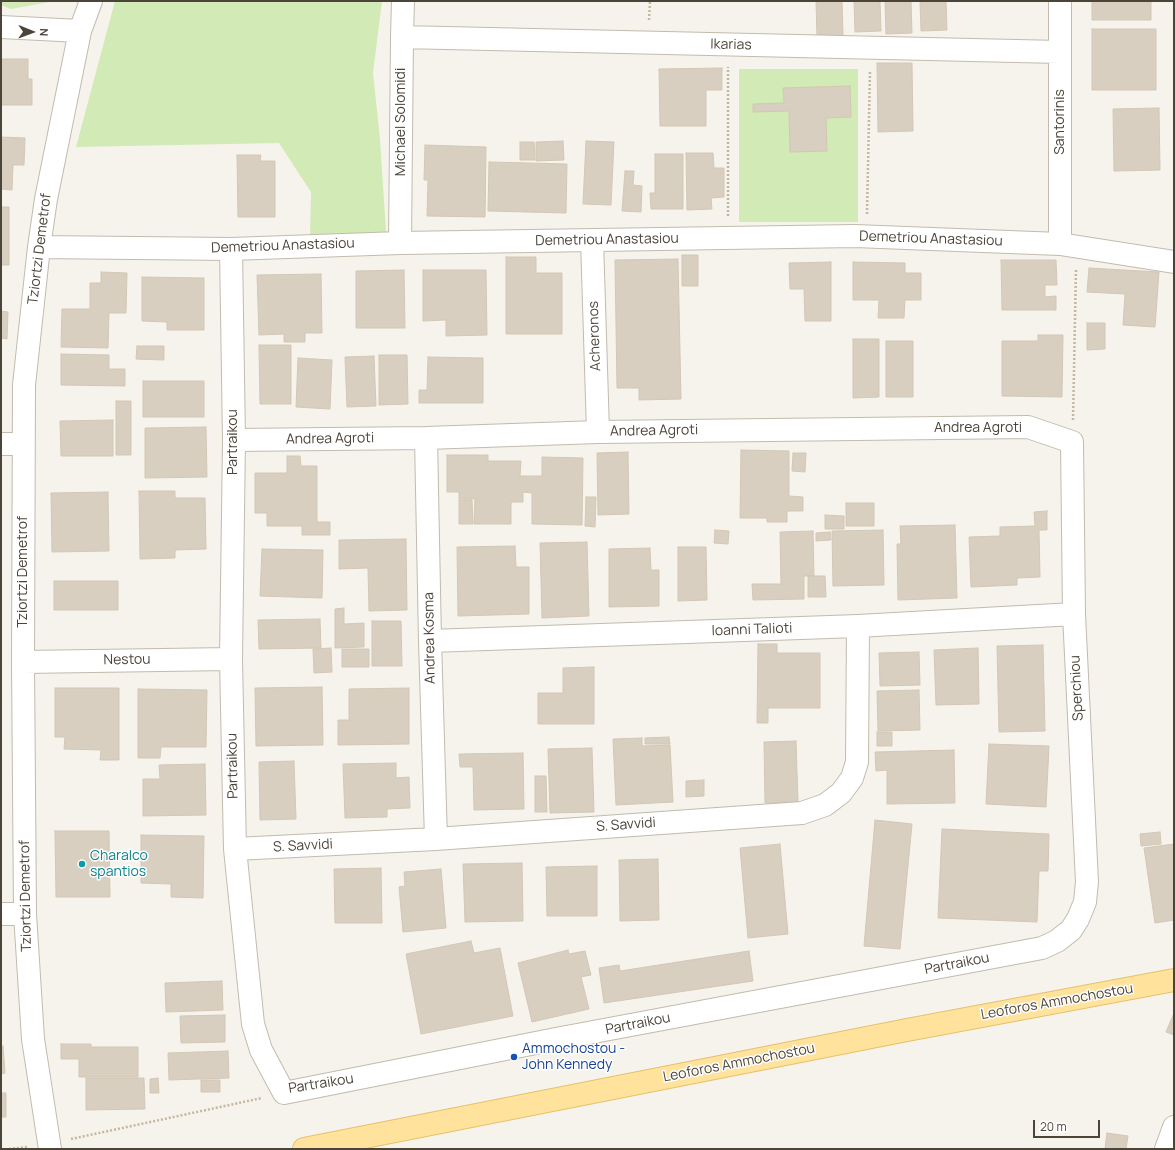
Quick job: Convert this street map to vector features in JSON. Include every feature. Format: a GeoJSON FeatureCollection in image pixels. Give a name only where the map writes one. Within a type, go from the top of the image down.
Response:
{"type":"FeatureCollection","features":[{"type":"Feature","properties":{"kind":"main road","name":"Leoforos Ammochostou"},"geometry":{"type":"LineString","coordinates":[[304,1149],[900,1031],[1174,980]]}},
{"type":"Feature","properties":{"kind":"street","name":"Tziortzi Demetrof"},"geometry":{"type":"LineString","coordinates":[[49,1146],[33,1039],[25,914],[23,662],[24,386],[39,247],[46,199],[80,31],[91,1]]}},
{"type":"Feature","properties":{"kind":"street","name":"Michael Solomidi"},"geometry":{"type":"LineString","coordinates":[[400,243],[403,1]]}},
{"type":"Feature","properties":{"kind":"street","name":"Santorinis"},"geometry":{"type":"LineString","coordinates":[[1060,1],[1060,52],[1068,245]]}},
{"type":"Feature","properties":{"kind":"street"},"geometry":{"type":"LineString","coordinates":[[1,26],[80,31]]}},
{"type":"Feature","properties":{"kind":"street","name":"Ikarias"},"geometry":{"type":"LineString","coordinates":[[402,37],[1060,52]]}},
{"type":"Feature","properties":{"kind":"street","name":"Demetriou Anastasiou"},"geometry":{"type":"LineString","coordinates":[[39,247],[231,249],[400,243],[867,236],[1068,245],[1174,262]]}},
{"type":"Feature","properties":{"kind":"street","name":"Acheronos"},"geometry":{"type":"LineString","coordinates":[[592,240],[598,432]]}},
{"type":"Feature","properties":{"kind":"street","name":"Partraikou"},"geometry":{"type":"LineString","coordinates":[[231,249],[234,440],[231,659],[235,849],[252,1024],[261,1050],[284,1093],[571,1036],[1042,948],[1057,941],[1071,930]]}},
{"type":"Feature","properties":{"kind":"street","name":"Andrea Agroti"},"geometry":{"type":"LineString","coordinates":[[234,440],[426,438],[598,432],[1028,428],[1072,442]]}},
{"type":"Feature","properties":{"kind":"street","name":"Andrea Kosma"},"geometry":{"type":"LineString","coordinates":[[426,438],[436,839]]}},
{"type":"Feature","properties":{"kind":"street","name":"Sperchiou"},"geometry":{"type":"LineString","coordinates":[[1071,930],[1078,919],[1085,902],[1088,882],[1074,614],[1072,442]]}},
{"type":"Feature","properties":{"kind":"street"},"geometry":{"type":"LineString","coordinates":[[1,444],[23,444]]}},
{"type":"Feature","properties":{"kind":"street","name":"Ioanni Talioti"},"geometry":{"type":"LineString","coordinates":[[430,641],[858,626],[1074,614]]}},
{"type":"Feature","properties":{"kind":"street","name":"S. Savvidi"},"geometry":{"type":"LineString","coordinates":[[235,849],[436,839],[802,813],[825,805],[841,793],[852,778],[857,762],[858,626]]}},
{"type":"Feature","properties":{"kind":"street","name":"Nestou"},"geometry":{"type":"LineString","coordinates":[[23,662],[231,659]]}},
{"type":"Feature","properties":{"kind":"street"},"geometry":{"type":"LineString","coordinates":[[1,914],[25,914]]}},
{"type":"Feature","properties":{"kind":"street"},"geometry":{"type":"LineString","coordinates":[[1166,1149],[1174,1127]]}},
{"type":"Feature","properties":{"kind":"path"},"geometry":{"type":"LineString","coordinates":[[728,45],[728,238]]}},
{"type":"Feature","properties":{"kind":"path"},"geometry":{"type":"LineString","coordinates":[[867,236],[870,48]]}},
{"type":"Feature","properties":{"kind":"path"},"geometry":{"type":"LineString","coordinates":[[1068,245],[1072,442]]}},
{"type":"Feature","properties":{"kind":"path"},"geometry":{"type":"LineString","coordinates":[[49,1146],[284,1093]]}},
{"type":"Feature","properties":{"kind":"green space"},"geometry":{"type":"Polygon","coordinates":[[[1,1],[55,1],[11,9],[1,5],[1,1]]]}},
{"type":"Feature","properties":{"kind":"green space"},"geometry":{"type":"Polygon","coordinates":[[[115,1],[382,1],[373,73],[380,139],[386,232],[310,236],[311,192],[279,143],[76,147],[115,1]]]}},
{"type":"Feature","properties":{"kind":"green space"},"geometry":{"type":"Polygon","coordinates":[[[739,69],[858,69],[858,222],[739,222],[739,69]]]}},
{"type":"Feature","properties":{"kind":"building"},"geometry":{"type":"Polygon","coordinates":[[[816,1],[842,1],[843,36],[817,37],[816,1]]]}},
{"type":"Feature","properties":{"kind":"building"},"geometry":{"type":"Polygon","coordinates":[[[854,1],[880,1],[881,31],[855,32],[854,1]]]}},
{"type":"Feature","properties":{"kind":"building"},"geometry":{"type":"Polygon","coordinates":[[[885,1],[911,1],[912,33],[886,34],[885,1]]]}},
{"type":"Feature","properties":{"kind":"building"},"geometry":{"type":"Polygon","coordinates":[[[920,1],[946,1],[947,30],[921,31],[920,1]]]}},
{"type":"Feature","properties":{"kind":"building"},"geometry":{"type":"Polygon","coordinates":[[[1092,1],[1151,1],[1151,20],[1092,20],[1092,1]]]}},
{"type":"Feature","properties":{"kind":"building"},"geometry":{"type":"Polygon","coordinates":[[[1092,29],[1156,29],[1156,90],[1092,90],[1092,29]]]}},
{"type":"Feature","properties":{"kind":"building"},"geometry":{"type":"Polygon","coordinates":[[[1,59],[28,59],[28,79],[32,79],[32,105],[1,105],[1,59]]]}},
{"type":"Feature","properties":{"kind":"building"},"geometry":{"type":"Polygon","coordinates":[[[877,63],[912,63],[913,131],[878,132],[877,63]]]}},
{"type":"Feature","properties":{"kind":"building"},"geometry":{"type":"Polygon","coordinates":[[[722,68],[722,90],[706,90],[706,126],[660,126],[659,69],[722,68]]]}},
{"type":"Feature","properties":{"kind":"building"},"geometry":{"type":"Polygon","coordinates":[[[850,86],[851,117],[826,118],[827,151],[790,152],[789,111],[753,112],[753,104],[784,103],[783,88],[850,86]]]}},
{"type":"Feature","properties":{"kind":"building"},"geometry":{"type":"Polygon","coordinates":[[[1159,108],[1160,170],[1114,171],[1113,109],[1159,108]]]}},
{"type":"Feature","properties":{"kind":"building"},"geometry":{"type":"Polygon","coordinates":[[[1,137],[25,138],[24,165],[13,165],[12,190],[1,189],[1,137]]]}},
{"type":"Feature","properties":{"kind":"building"},"geometry":{"type":"Polygon","coordinates":[[[563,141],[564,160],[536,161],[536,142],[563,141]]]}},
{"type":"Feature","properties":{"kind":"building"},"geometry":{"type":"Polygon","coordinates":[[[586,141],[614,142],[611,205],[583,204],[586,141]]]}},
{"type":"Feature","properties":{"kind":"building"},"geometry":{"type":"Polygon","coordinates":[[[520,142],[534,142],[535,160],[520,160],[520,142]]]}},
{"type":"Feature","properties":{"kind":"building"},"geometry":{"type":"Polygon","coordinates":[[[425,145],[486,147],[485,217],[427,216],[428,180],[424,180],[425,145]]]}},
{"type":"Feature","properties":{"kind":"building"},"geometry":{"type":"Polygon","coordinates":[[[686,153],[713,153],[714,168],[724,168],[724,197],[711,198],[712,209],[687,210],[686,153]]]}},
{"type":"Feature","properties":{"kind":"building"},"geometry":{"type":"Polygon","coordinates":[[[655,154],[683,154],[683,209],[651,209],[650,193],[655,193],[655,154]]]}},
{"type":"Feature","properties":{"kind":"building"},"geometry":{"type":"Polygon","coordinates":[[[237,155],[261,155],[260,161],[275,161],[275,217],[238,217],[237,155]]]}},
{"type":"Feature","properties":{"kind":"building"},"geometry":{"type":"Polygon","coordinates":[[[489,162],[567,164],[566,213],[488,211],[489,162]]]}},
{"type":"Feature","properties":{"kind":"building"},"geometry":{"type":"Polygon","coordinates":[[[625,171],[634,171],[633,185],[642,186],[641,212],[622,211],[625,171]]]}},
{"type":"Feature","properties":{"kind":"building"},"geometry":{"type":"Polygon","coordinates":[[[1,207],[9,207],[9,265],[1,265],[1,207]]]}},
{"type":"Feature","properties":{"kind":"building"},"geometry":{"type":"Polygon","coordinates":[[[682,255],[698,255],[698,286],[682,286],[682,255]]]}},
{"type":"Feature","properties":{"kind":"building"},"geometry":{"type":"Polygon","coordinates":[[[506,257],[536,257],[536,273],[562,273],[562,334],[506,334],[506,257]]]}},
{"type":"Feature","properties":{"kind":"building"},"geometry":{"type":"Polygon","coordinates":[[[678,259],[681,399],[639,400],[639,388],[617,388],[615,260],[678,259]]]}},
{"type":"Feature","properties":{"kind":"building"},"geometry":{"type":"Polygon","coordinates":[[[1001,260],[1056,260],[1057,285],[1045,285],[1045,297],[1056,296],[1056,310],[1002,310],[1001,260]]]}},
{"type":"Feature","properties":{"kind":"building"},"geometry":{"type":"Polygon","coordinates":[[[831,262],[831,321],[805,321],[804,289],[790,289],[789,263],[831,262]]]}},
{"type":"Feature","properties":{"kind":"building"},"geometry":{"type":"Polygon","coordinates":[[[853,262],[905,263],[905,273],[921,273],[921,300],[905,300],[904,318],[878,318],[879,300],[853,300],[853,262]]]}},
{"type":"Feature","properties":{"kind":"building"},"geometry":{"type":"Polygon","coordinates":[[[1089,268],[1159,272],[1155,327],[1123,325],[1125,294],[1087,292],[1089,268]]]}},
{"type":"Feature","properties":{"kind":"building"},"geometry":{"type":"Polygon","coordinates":[[[404,270],[405,328],[356,328],[356,271],[404,270]]]}},
{"type":"Feature","properties":{"kind":"building"},"geometry":{"type":"Polygon","coordinates":[[[423,270],[486,270],[487,335],[446,336],[446,320],[423,321],[423,270]]]}},
{"type":"Feature","properties":{"kind":"building"},"geometry":{"type":"Polygon","coordinates":[[[101,272],[127,273],[126,313],[109,313],[108,348],[61,347],[62,309],[90,309],[90,283],[101,283],[101,272]]]}},
{"type":"Feature","properties":{"kind":"building"},"geometry":{"type":"Polygon","coordinates":[[[321,274],[322,333],[305,333],[305,342],[284,342],[284,334],[259,335],[257,275],[321,274]]]}},
{"type":"Feature","properties":{"kind":"building"},"geometry":{"type":"Polygon","coordinates":[[[142,277],[204,278],[204,330],[167,330],[167,322],[142,321],[142,277]]]}},
{"type":"Feature","properties":{"kind":"building"},"geometry":{"type":"Polygon","coordinates":[[[1,311],[8,312],[7,339],[1,338],[1,311]]]}},
{"type":"Feature","properties":{"kind":"building"},"geometry":{"type":"Polygon","coordinates":[[[1087,323],[1105,323],[1105,349],[1087,350],[1087,323]]]}},
{"type":"Feature","properties":{"kind":"building"},"geometry":{"type":"Polygon","coordinates":[[[1038,335],[1063,335],[1062,397],[1002,396],[1002,341],[1038,341],[1038,335]]]}},
{"type":"Feature","properties":{"kind":"building"},"geometry":{"type":"Polygon","coordinates":[[[853,339],[879,339],[879,397],[853,398],[853,339]]]}},
{"type":"Feature","properties":{"kind":"building"},"geometry":{"type":"Polygon","coordinates":[[[886,341],[913,341],[913,397],[886,397],[886,341]]]}},
{"type":"Feature","properties":{"kind":"building"},"geometry":{"type":"Polygon","coordinates":[[[259,345],[291,345],[291,404],[260,404],[259,345]]]}},
{"type":"Feature","properties":{"kind":"building"},"geometry":{"type":"Polygon","coordinates":[[[137,346],[164,346],[164,360],[136,359],[137,346]]]}},
{"type":"Feature","properties":{"kind":"building"},"geometry":{"type":"Polygon","coordinates":[[[61,354],[109,355],[109,369],[125,369],[125,386],[61,385],[61,354]]]}},
{"type":"Feature","properties":{"kind":"building"},"geometry":{"type":"Polygon","coordinates":[[[379,355],[407,355],[408,404],[379,405],[379,355]]]}},
{"type":"Feature","properties":{"kind":"building"},"geometry":{"type":"Polygon","coordinates":[[[374,356],[376,406],[347,407],[345,357],[374,356]]]}},
{"type":"Feature","properties":{"kind":"building"},"geometry":{"type":"Polygon","coordinates":[[[428,357],[483,358],[483,403],[419,403],[419,390],[427,390],[428,357]]]}},
{"type":"Feature","properties":{"kind":"building"},"geometry":{"type":"Polygon","coordinates":[[[298,358],[332,360],[330,409],[296,407],[298,358]]]}},
{"type":"Feature","properties":{"kind":"building"},"geometry":{"type":"Polygon","coordinates":[[[143,381],[204,381],[204,417],[143,417],[143,381]]]}},
{"type":"Feature","properties":{"kind":"building"},"geometry":{"type":"Polygon","coordinates":[[[116,401],[131,401],[131,455],[116,455],[116,401]]]}},
{"type":"Feature","properties":{"kind":"building"},"geometry":{"type":"Polygon","coordinates":[[[113,420],[113,456],[61,456],[60,421],[113,420]]]}},
{"type":"Feature","properties":{"kind":"building"},"geometry":{"type":"Polygon","coordinates":[[[206,427],[207,477],[145,478],[145,428],[206,427]]]}},
{"type":"Feature","properties":{"kind":"building"},"geometry":{"type":"Polygon","coordinates":[[[741,450],[789,451],[789,496],[803,497],[803,511],[787,511],[787,522],[767,522],[767,518],[740,518],[741,450]]]}},
{"type":"Feature","properties":{"kind":"building"},"geometry":{"type":"Polygon","coordinates":[[[628,452],[629,514],[598,515],[597,453],[628,452]]]}},
{"type":"Feature","properties":{"kind":"building"},"geometry":{"type":"Polygon","coordinates":[[[793,453],[806,453],[805,472],[792,471],[793,453]]]}},
{"type":"Feature","properties":{"kind":"building"},"geometry":{"type":"Polygon","coordinates":[[[447,455],[488,455],[488,461],[521,461],[520,476],[542,476],[542,457],[583,458],[582,525],[532,524],[532,493],[523,492],[523,502],[511,502],[511,524],[474,524],[475,499],[459,499],[459,492],[447,492],[447,455]]]}},
{"type":"Feature","properties":{"kind":"building"},"geometry":{"type":"Polygon","coordinates":[[[287,456],[300,456],[301,466],[317,466],[317,522],[330,522],[330,535],[302,535],[302,526],[267,526],[267,513],[255,513],[255,473],[287,473],[287,456]]]}},
{"type":"Feature","properties":{"kind":"building"},"geometry":{"type":"Polygon","coordinates":[[[139,491],[175,491],[175,498],[205,498],[206,549],[175,550],[175,558],[140,559],[139,491]]]}},
{"type":"Feature","properties":{"kind":"building"},"geometry":{"type":"Polygon","coordinates":[[[108,492],[109,551],[52,552],[51,493],[108,492]]]}},
{"type":"Feature","properties":{"kind":"building"},"geometry":{"type":"Polygon","coordinates":[[[586,497],[596,497],[595,527],[585,526],[586,497]]]}},
{"type":"Feature","properties":{"kind":"building"},"geometry":{"type":"Polygon","coordinates":[[[459,500],[472,500],[473,524],[459,524],[459,500]]]}},
{"type":"Feature","properties":{"kind":"building"},"geometry":{"type":"Polygon","coordinates":[[[846,503],[874,503],[874,526],[846,526],[846,503]]]}},
{"type":"Feature","properties":{"kind":"building"},"geometry":{"type":"Polygon","coordinates":[[[1047,511],[1047,530],[1039,530],[1040,577],[1017,578],[1017,585],[971,587],[969,537],[1000,536],[1000,527],[1035,526],[1034,512],[1047,511]]]}},
{"type":"Feature","properties":{"kind":"building"},"geometry":{"type":"Polygon","coordinates":[[[825,515],[844,516],[844,529],[825,529],[825,515]]]}},
{"type":"Feature","properties":{"kind":"building"},"geometry":{"type":"Polygon","coordinates":[[[955,525],[957,598],[898,600],[897,544],[901,544],[900,526],[955,525]]]}},
{"type":"Feature","properties":{"kind":"building"},"geometry":{"type":"Polygon","coordinates":[[[715,530],[729,531],[728,544],[714,543],[715,530]]]}},
{"type":"Feature","properties":{"kind":"building"},"geometry":{"type":"Polygon","coordinates":[[[883,530],[884,585],[833,586],[832,531],[883,530]]]}},
{"type":"Feature","properties":{"kind":"building"},"geometry":{"type":"Polygon","coordinates":[[[813,531],[814,576],[804,576],[804,599],[753,600],[752,584],[781,584],[780,532],[813,531]]]}},
{"type":"Feature","properties":{"kind":"building"},"geometry":{"type":"Polygon","coordinates":[[[830,532],[831,540],[816,541],[816,533],[830,532]]]}},
{"type":"Feature","properties":{"kind":"building"},"geometry":{"type":"Polygon","coordinates":[[[406,539],[407,610],[369,611],[368,568],[339,569],[339,540],[406,539]]]}},
{"type":"Feature","properties":{"kind":"building"},"geometry":{"type":"Polygon","coordinates":[[[587,542],[589,616],[542,618],[540,543],[587,542]]]}},
{"type":"Feature","properties":{"kind":"building"},"geometry":{"type":"Polygon","coordinates":[[[515,546],[516,567],[529,567],[529,614],[458,616],[457,547],[515,546]]]}},
{"type":"Feature","properties":{"kind":"building"},"geometry":{"type":"Polygon","coordinates":[[[678,547],[706,547],[707,600],[678,601],[678,547]]]}},
{"type":"Feature","properties":{"kind":"building"},"geometry":{"type":"Polygon","coordinates":[[[650,548],[651,570],[659,570],[659,606],[609,607],[609,549],[650,548]]]}},
{"type":"Feature","properties":{"kind":"building"},"geometry":{"type":"Polygon","coordinates":[[[262,549],[323,550],[322,598],[260,596],[262,549]]]}},
{"type":"Feature","properties":{"kind":"building"},"geometry":{"type":"Polygon","coordinates":[[[808,576],[825,576],[826,597],[808,597],[808,576]]]}},
{"type":"Feature","properties":{"kind":"building"},"geometry":{"type":"Polygon","coordinates":[[[54,581],[118,581],[118,610],[54,610],[54,581]]]}},
{"type":"Feature","properties":{"kind":"building"},"geometry":{"type":"Polygon","coordinates":[[[344,608],[344,624],[364,623],[364,647],[335,648],[335,609],[344,608]]]}},
{"type":"Feature","properties":{"kind":"building"},"geometry":{"type":"Polygon","coordinates":[[[320,619],[321,648],[259,649],[258,620],[320,619]]]}},
{"type":"Feature","properties":{"kind":"building"},"geometry":{"type":"Polygon","coordinates":[[[372,621],[401,621],[402,666],[372,666],[372,621]]]}},
{"type":"Feature","properties":{"kind":"building"},"geometry":{"type":"Polygon","coordinates":[[[758,644],[777,644],[777,653],[820,653],[820,708],[768,708],[768,723],[757,723],[758,644]]]}},
{"type":"Feature","properties":{"kind":"building"},"geometry":{"type":"Polygon","coordinates":[[[1043,645],[1045,731],[999,732],[997,646],[1043,645]]]}},
{"type":"Feature","properties":{"kind":"building"},"geometry":{"type":"Polygon","coordinates":[[[331,648],[332,672],[314,673],[313,649],[331,648]]]}},
{"type":"Feature","properties":{"kind":"building"},"geometry":{"type":"Polygon","coordinates":[[[978,648],[979,704],[936,705],[934,650],[978,648]]]}},
{"type":"Feature","properties":{"kind":"building"},"geometry":{"type":"Polygon","coordinates":[[[342,649],[369,649],[369,667],[342,667],[342,649]]]}},
{"type":"Feature","properties":{"kind":"building"},"geometry":{"type":"Polygon","coordinates":[[[919,652],[920,685],[880,686],[879,653],[919,652]]]}},
{"type":"Feature","properties":{"kind":"building"},"geometry":{"type":"Polygon","coordinates":[[[594,667],[594,724],[538,724],[538,693],[563,693],[563,668],[594,667]]]}},
{"type":"Feature","properties":{"kind":"building"},"geometry":{"type":"Polygon","coordinates":[[[322,687],[323,745],[256,746],[255,688],[322,687]]]}},
{"type":"Feature","properties":{"kind":"building"},"geometry":{"type":"Polygon","coordinates":[[[55,688],[119,688],[119,760],[100,760],[101,750],[64,749],[65,737],[55,737],[55,688]]]}},
{"type":"Feature","properties":{"kind":"building"},"geometry":{"type":"Polygon","coordinates":[[[409,688],[409,744],[338,745],[338,720],[349,720],[349,689],[409,688]]]}},
{"type":"Feature","properties":{"kind":"building"},"geometry":{"type":"Polygon","coordinates":[[[138,689],[207,690],[206,747],[161,747],[160,758],[138,758],[138,689]]]}},
{"type":"Feature","properties":{"kind":"building"},"geometry":{"type":"Polygon","coordinates":[[[919,690],[920,730],[878,731],[877,691],[919,690]]]}},
{"type":"Feature","properties":{"kind":"building"},"geometry":{"type":"Polygon","coordinates":[[[877,732],[892,732],[892,746],[877,746],[877,732]]]}},
{"type":"Feature","properties":{"kind":"building"},"geometry":{"type":"Polygon","coordinates":[[[669,737],[670,744],[645,744],[645,738],[669,737]]]}},
{"type":"Feature","properties":{"kind":"building"},"geometry":{"type":"Polygon","coordinates":[[[642,738],[642,746],[670,745],[673,802],[616,805],[613,739],[642,738]]]}},
{"type":"Feature","properties":{"kind":"building"},"geometry":{"type":"Polygon","coordinates":[[[796,741],[798,802],[765,803],[764,742],[796,741]]]}},
{"type":"Feature","properties":{"kind":"building"},"geometry":{"type":"Polygon","coordinates":[[[989,744],[1049,746],[1046,807],[986,804],[989,744]]]}},
{"type":"Feature","properties":{"kind":"building"},"geometry":{"type":"Polygon","coordinates":[[[592,748],[594,812],[550,813],[548,749],[592,748]]]}},
{"type":"Feature","properties":{"kind":"building"},"geometry":{"type":"Polygon","coordinates":[[[954,750],[955,803],[887,804],[887,770],[876,771],[875,752],[954,750]]]}},
{"type":"Feature","properties":{"kind":"building"},"geometry":{"type":"Polygon","coordinates":[[[523,753],[524,809],[474,810],[473,767],[460,767],[459,754],[523,753]]]}},
{"type":"Feature","properties":{"kind":"building"},"geometry":{"type":"Polygon","coordinates":[[[294,761],[296,819],[260,820],[259,762],[294,761]]]}},
{"type":"Feature","properties":{"kind":"building"},"geometry":{"type":"Polygon","coordinates":[[[396,763],[396,778],[409,777],[410,808],[387,809],[387,817],[345,818],[343,764],[396,763]]]}},
{"type":"Feature","properties":{"kind":"building"},"geometry":{"type":"Polygon","coordinates":[[[205,764],[206,815],[143,816],[143,779],[160,779],[159,765],[205,764]]]}},
{"type":"Feature","properties":{"kind":"building"},"geometry":{"type":"Polygon","coordinates":[[[535,776],[546,776],[547,812],[535,812],[535,776]]]}},
{"type":"Feature","properties":{"kind":"building"},"geometry":{"type":"Polygon","coordinates":[[[704,780],[704,796],[686,797],[686,781],[704,780]]]}},
{"type":"Feature","properties":{"kind":"building"},"geometry":{"type":"Polygon","coordinates":[[[875,820],[912,824],[900,949],[864,946],[875,820]]]}},
{"type":"Feature","properties":{"kind":"building"},"geometry":{"type":"Polygon","coordinates":[[[942,829],[1049,834],[1048,871],[1039,871],[1037,922],[938,918],[942,829]]]}},
{"type":"Feature","properties":{"kind":"building","name":"Charalco spantios"},"geometry":{"type":"Polygon","coordinates":[[[55,831],[109,831],[110,897],[56,897],[55,831]]]}},
{"type":"Feature","properties":{"kind":"building"},"geometry":{"type":"Polygon","coordinates":[[[1160,832],[1161,844],[1141,846],[1140,834],[1160,832]]]}},
{"type":"Feature","properties":{"kind":"building"},"geometry":{"type":"Polygon","coordinates":[[[141,835],[204,836],[203,898],[171,897],[171,884],[141,883],[141,835]]]}},
{"type":"Feature","properties":{"kind":"building"},"geometry":{"type":"Polygon","coordinates":[[[780,844],[788,934],[748,938],[740,848],[780,844]]]}},
{"type":"Feature","properties":{"kind":"building"},"geometry":{"type":"Polygon","coordinates":[[[1174,844],[1174,920],[1155,923],[1144,848],[1174,844]]]}},
{"type":"Feature","properties":{"kind":"building"},"geometry":{"type":"Polygon","coordinates":[[[658,859],[659,920],[620,921],[619,860],[658,859]]]}},
{"type":"Feature","properties":{"kind":"building"},"geometry":{"type":"Polygon","coordinates":[[[522,863],[523,921],[465,922],[463,864],[522,863]]]}},
{"type":"Feature","properties":{"kind":"building"},"geometry":{"type":"Polygon","coordinates":[[[597,866],[597,916],[547,916],[546,867],[597,866]]]}},
{"type":"Feature","properties":{"kind":"building"},"geometry":{"type":"Polygon","coordinates":[[[381,868],[382,923],[335,923],[334,869],[381,868]]]}},
{"type":"Feature","properties":{"kind":"building"},"geometry":{"type":"Polygon","coordinates":[[[441,869],[446,928],[403,932],[399,887],[405,886],[404,872],[441,869]]]}},
{"type":"Feature","properties":{"kind":"building"},"geometry":{"type":"Polygon","coordinates":[[[471,941],[474,953],[500,948],[513,1016],[421,1034],[406,954],[471,941]]]}},
{"type":"Feature","properties":{"kind":"building"},"geometry":{"type":"Polygon","coordinates":[[[568,950],[569,954],[585,951],[591,975],[581,977],[589,1009],[532,1022],[518,963],[568,950]]]}},
{"type":"Feature","properties":{"kind":"building"},"geometry":{"type":"Polygon","coordinates":[[[749,951],[753,981],[604,1003],[599,968],[619,965],[620,971],[749,951]]]}},
{"type":"Feature","properties":{"kind":"building"},"geometry":{"type":"Polygon","coordinates":[[[222,981],[223,1010],[166,1012],[165,983],[222,981]]]}},
{"type":"Feature","properties":{"kind":"building"},"geometry":{"type":"Polygon","coordinates":[[[1174,1013],[1174,1035],[1166,1032],[1174,1013]]]}},
{"type":"Feature","properties":{"kind":"building"},"geometry":{"type":"Polygon","coordinates":[[[225,1015],[225,1042],[181,1043],[180,1016],[225,1015]]]}},
{"type":"Feature","properties":{"kind":"building"},"geometry":{"type":"Polygon","coordinates":[[[61,1044],[91,1044],[91,1047],[138,1047],[138,1077],[79,1077],[79,1059],[61,1059],[61,1044]]]}},
{"type":"Feature","properties":{"kind":"building"},"geometry":{"type":"Polygon","coordinates":[[[3,1046],[5,1073],[1,1074],[1,1047],[3,1046]]]}},
{"type":"Feature","properties":{"kind":"building"},"geometry":{"type":"Polygon","coordinates":[[[228,1051],[229,1078],[169,1080],[168,1053],[228,1051]]]}},
{"type":"Feature","properties":{"kind":"building"},"geometry":{"type":"Polygon","coordinates":[[[86,1078],[144,1078],[145,1109],[86,1110],[86,1078]]]}},
{"type":"Feature","properties":{"kind":"building"},"geometry":{"type":"Polygon","coordinates":[[[158,1078],[159,1093],[150,1093],[150,1079],[158,1078]]]}},
{"type":"Feature","properties":{"kind":"building"},"geometry":{"type":"Polygon","coordinates":[[[201,1080],[220,1080],[220,1092],[201,1092],[201,1080]]]}},
{"type":"Feature","properties":{"kind":"building"},"geometry":{"type":"Polygon","coordinates":[[[1,1093],[6,1093],[6,1117],[1,1117],[1,1093]]]}},
{"type":"Feature","properties":{"kind":"building"},"geometry":{"type":"Polygon","coordinates":[[[1107,1133],[1128,1136],[1126,1149],[1105,1149],[1107,1133]]]}},
{"type":"Feature","properties":{"kind":"place","name":"Charalco spantios"},"geometry":{"type":"Point","coordinates":[82,864]}},
{"type":"Feature","properties":{"kind":"place","name":"Ammochostou - John Kennedy"},"geometry":{"type":"Point","coordinates":[514,1057]}}]}
